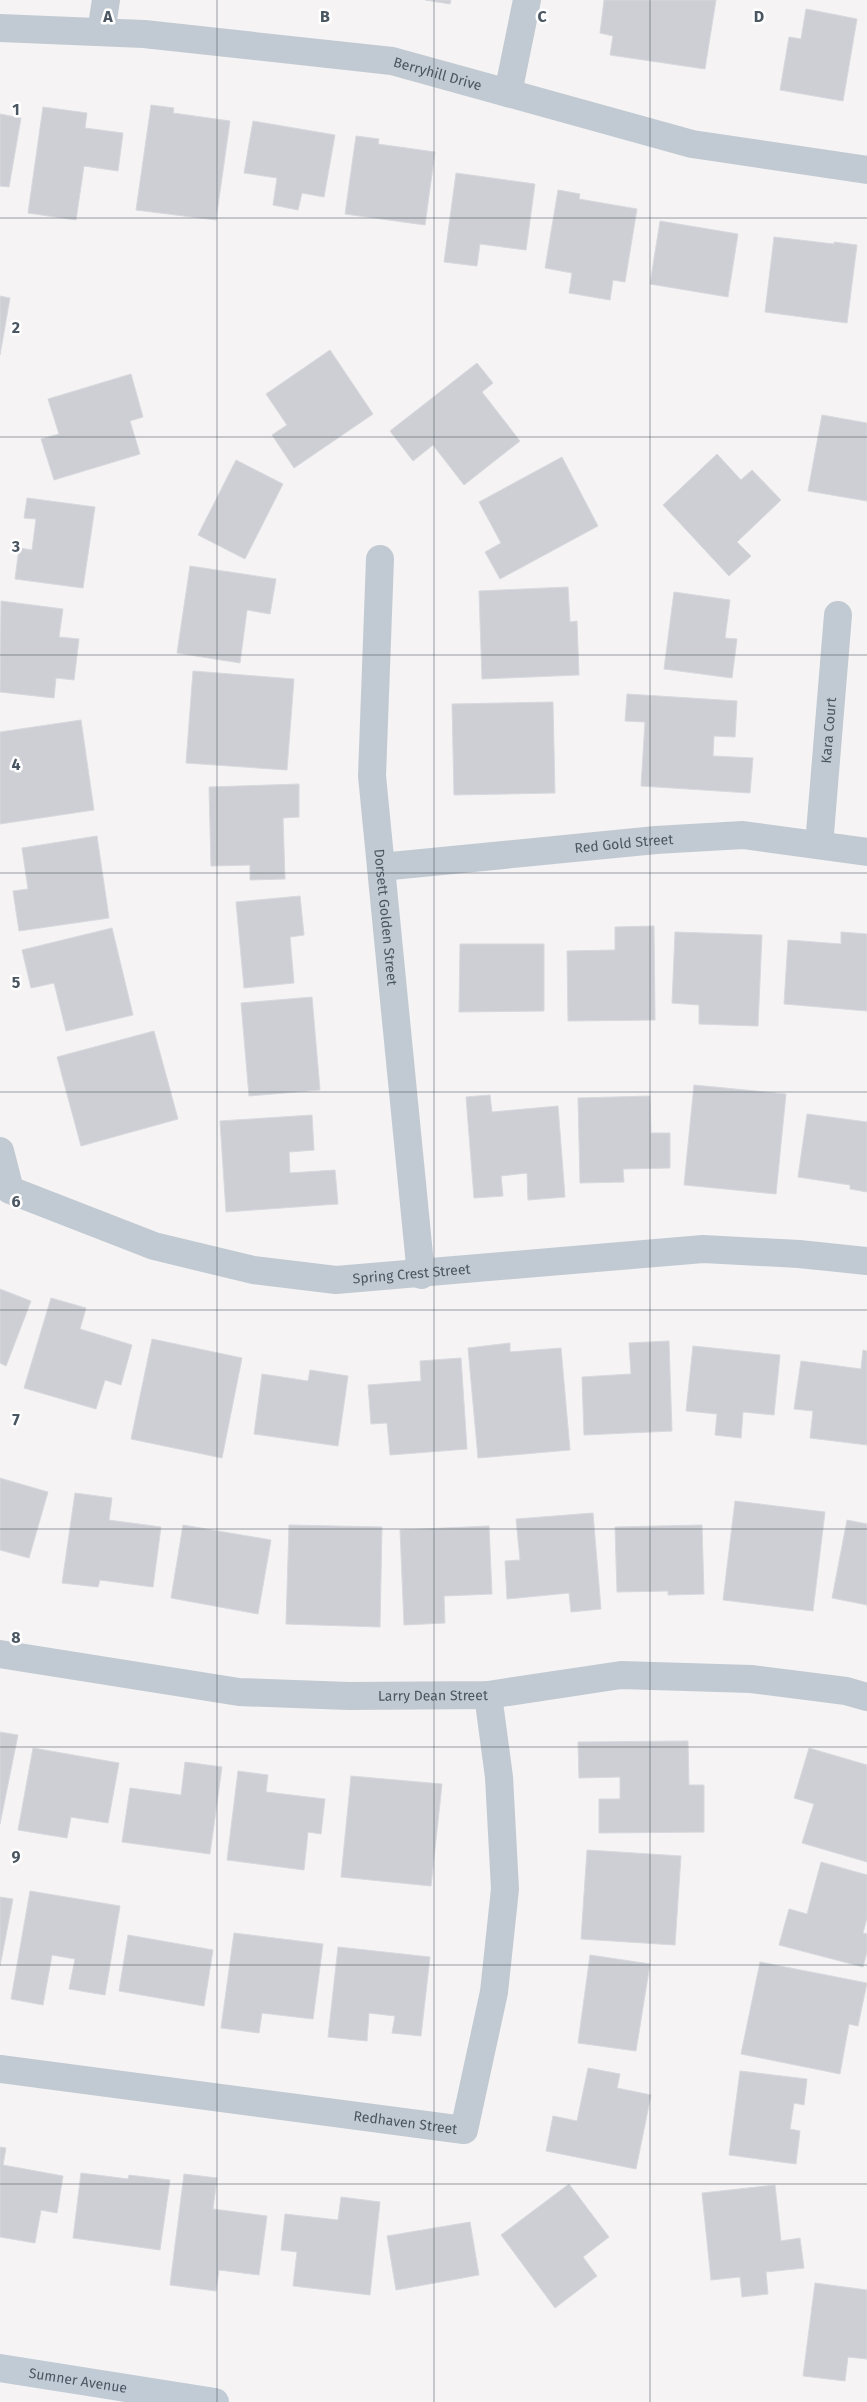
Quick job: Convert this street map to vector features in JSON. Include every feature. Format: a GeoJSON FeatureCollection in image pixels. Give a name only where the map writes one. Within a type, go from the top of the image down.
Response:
{"type":"FeatureCollection","features":[{"type":"Feature","properties":{"kind":"main road","name":"Sumner Avenue"},"geometry":{"type":"LineString","coordinates":[[0,2368],[215,2402]]}},
{"type":"Feature","properties":{"kind":"street"},"geometry":{"type":"LineString","coordinates":[[101,32],[106,0]]}},
{"type":"Feature","properties":{"kind":"street"},"geometry":{"type":"LineString","coordinates":[[508,93],[527,0]]}},
{"type":"Feature","properties":{"kind":"street","name":"Berryhill Drive"},"geometry":{"type":"LineString","coordinates":[[0,28],[144,34],[392,61],[692,144],[867,170]]}},
{"type":"Feature","properties":{"kind":"street","name":"Dorsett Golden Street"},"geometry":{"type":"LineString","coordinates":[[380,559],[372,776],[421,1275]]}},
{"type":"Feature","properties":{"kind":"street","name":"Kara Court"},"geometry":{"type":"LineString","coordinates":[[819,845],[838,615]]}},
{"type":"Feature","properties":{"kind":"street","name":"Red Gold Street"},"geometry":{"type":"LineString","coordinates":[[381,867],[656,840],[743,835],[867,852]]}},
{"type":"Feature","properties":{"kind":"street","name":"Spring Crest Street"},"geometry":{"type":"LineString","coordinates":[[0,1151],[10,1190],[154,1246],[253,1270],[336,1280],[421,1275],[703,1249],[799,1254],[867,1261]]}},
{"type":"Feature","properties":{"kind":"street","name":"Larry Dean Street"},"geometry":{"type":"LineString","coordinates":[[0,1654],[239,1692],[349,1696],[488,1695],[621,1675],[750,1679],[846,1691],[867,1696]]}},
{"type":"Feature","properties":{"kind":"street","name":"Redhaven Street"},"geometry":{"type":"LineString","coordinates":[[0,2070],[464,2130],[494,1992],[505,1889],[499,1777],[488,1695]]}},
{"type":"Feature","properties":{"kind":"building"},"geometry":{"type":"Polygon","coordinates":[[[425,0],[451,0],[450,4],[425,0]]]}},
{"type":"Feature","properties":{"kind":"building"},"geometry":{"type":"Polygon","coordinates":[[[604,0],[716,0],[705,69],[610,55],[613,36],[600,33],[604,0]]]}},
{"type":"Feature","properties":{"kind":"building"},"geometry":{"type":"Polygon","coordinates":[[[806,9],[857,19],[843,101],[780,90],[789,37],[801,39],[806,9]]]}},
{"type":"Feature","properties":{"kind":"building"},"geometry":{"type":"Polygon","coordinates":[[[151,105],[174,108],[173,113],[230,121],[216,220],[136,210],[151,105]]]}},
{"type":"Feature","properties":{"kind":"building"},"geometry":{"type":"Polygon","coordinates":[[[43,107],[87,113],[85,128],[123,133],[118,171],[84,166],[76,220],[28,213],[43,107]]]}},
{"type":"Feature","properties":{"kind":"building"},"geometry":{"type":"Polygon","coordinates":[[[0,114],[21,118],[9,187],[0,186],[0,114]]]}},
{"type":"Feature","properties":{"kind":"building"},"geometry":{"type":"Polygon","coordinates":[[[253,121],[335,135],[324,197],[302,193],[298,210],[273,205],[277,178],[244,173],[253,121]]]}},
{"type":"Feature","properties":{"kind":"building"},"geometry":{"type":"Polygon","coordinates":[[[356,136],[379,139],[378,144],[435,152],[425,225],[345,214],[356,136]]]}},
{"type":"Feature","properties":{"kind":"building"},"geometry":{"type":"Polygon","coordinates":[[[456,173],[535,184],[526,250],[480,244],[477,266],[444,262],[456,173]]]}},
{"type":"Feature","properties":{"kind":"building"},"geometry":{"type":"Polygon","coordinates":[[[558,190],[580,194],[579,199],[637,209],[625,282],[613,280],[610,300],[569,293],[572,273],[545,268],[558,190]]]}},
{"type":"Feature","properties":{"kind":"building"},"geometry":{"type":"Polygon","coordinates":[[[660,221],[738,234],[728,297],[650,284],[660,221]]]}},
{"type":"Feature","properties":{"kind":"building"},"geometry":{"type":"Polygon","coordinates":[[[774,237],[857,245],[847,323],[765,312],[774,237]]]}},
{"type":"Feature","properties":{"kind":"building"},"geometry":{"type":"Polygon","coordinates":[[[0,296],[10,298],[0,355],[0,296]]]}},
{"type":"Feature","properties":{"kind":"building"},"geometry":{"type":"Polygon","coordinates":[[[330,350],[373,414],[294,468],[272,435],[287,425],[266,394],[330,350]]]}},
{"type":"Feature","properties":{"kind":"building"},"geometry":{"type":"Polygon","coordinates":[[[477,363],[493,383],[482,392],[520,441],[464,485],[433,445],[413,461],[390,431],[477,363]]]}},
{"type":"Feature","properties":{"kind":"building"},"geometry":{"type":"Polygon","coordinates":[[[131,374],[143,417],[130,421],[140,454],[54,480],[41,439],[59,434],[48,399],[131,374]]]}},
{"type":"Feature","properties":{"kind":"building"},"geometry":{"type":"Polygon","coordinates":[[[822,415],[867,423],[867,501],[808,491],[822,415]]]}},
{"type":"Feature","properties":{"kind":"building"},"geometry":{"type":"Polygon","coordinates":[[[717,454],[741,480],[752,470],[781,500],[737,542],[751,556],[729,576],[663,505],[717,454]]]}},
{"type":"Feature","properties":{"kind":"building"},"geometry":{"type":"Polygon","coordinates":[[[562,457],[598,526],[500,579],[485,552],[501,543],[479,502],[562,457]]]}},
{"type":"Feature","properties":{"kind":"building"},"geometry":{"type":"Polygon","coordinates":[[[236,460],[283,484],[245,559],[198,535],[236,460]]]}},
{"type":"Feature","properties":{"kind":"building"},"geometry":{"type":"Polygon","coordinates":[[[27,498],[95,507],[83,588],[15,579],[19,548],[32,550],[36,519],[24,518],[27,498]]]}},
{"type":"Feature","properties":{"kind":"building"},"geometry":{"type":"Polygon","coordinates":[[[190,566],[276,579],[270,614],[247,610],[240,663],[177,653],[190,566]]]}},
{"type":"Feature","properties":{"kind":"building"},"geometry":{"type":"Polygon","coordinates":[[[568,587],[570,622],[577,621],[579,675],[482,679],[479,591],[568,587]]]}},
{"type":"Feature","properties":{"kind":"building"},"geometry":{"type":"Polygon","coordinates":[[[674,592],[730,600],[725,638],[737,639],[732,678],[664,669],[674,592]]]}},
{"type":"Feature","properties":{"kind":"building"},"geometry":{"type":"Polygon","coordinates":[[[1,601],[63,609],[59,637],[79,639],[74,680],[56,678],[54,698],[0,692],[1,601]]]}},
{"type":"Feature","properties":{"kind":"building"},"geometry":{"type":"Polygon","coordinates":[[[193,671],[294,679],[287,770],[186,763],[193,671]]]}},
{"type":"Feature","properties":{"kind":"building"},"geometry":{"type":"Polygon","coordinates":[[[627,694],[737,701],[735,737],[714,736],[713,756],[753,758],[750,793],[641,786],[645,722],[625,721],[627,694]]]}},
{"type":"Feature","properties":{"kind":"building"},"geometry":{"type":"Polygon","coordinates":[[[553,702],[555,793],[454,795],[452,704],[553,702]]]}},
{"type":"Feature","properties":{"kind":"building"},"geometry":{"type":"Polygon","coordinates":[[[81,720],[94,810],[0,824],[0,732],[81,720]]]}},
{"type":"Feature","properties":{"kind":"building"},"geometry":{"type":"Polygon","coordinates":[[[299,784],[299,817],[283,818],[285,879],[250,880],[250,865],[211,866],[209,787],[299,784]]]}},
{"type":"Feature","properties":{"kind":"building"},"geometry":{"type":"Polygon","coordinates":[[[97,836],[109,918],[19,931],[13,891],[28,889],[22,848],[97,836]]]}},
{"type":"Feature","properties":{"kind":"building"},"geometry":{"type":"Polygon","coordinates":[[[300,896],[304,935],[290,937],[294,983],[244,988],[236,902],[300,896]]]}},
{"type":"Feature","properties":{"kind":"building"},"geometry":{"type":"Polygon","coordinates":[[[654,926],[655,1020],[568,1021],[567,951],[615,950],[615,927],[654,926]]]}},
{"type":"Feature","properties":{"kind":"building"},"geometry":{"type":"Polygon","coordinates":[[[112,928],[133,1015],[66,1031],[54,983],[31,988],[22,950],[112,928]]]}},
{"type":"Feature","properties":{"kind":"building"},"geometry":{"type":"Polygon","coordinates":[[[675,932],[762,935],[758,1026],[699,1024],[699,1005],[672,1003],[675,932]]]}},
{"type":"Feature","properties":{"kind":"building"},"geometry":{"type":"Polygon","coordinates":[[[841,932],[867,934],[867,1011],[784,1004],[788,940],[841,944],[841,932]]]}},
{"type":"Feature","properties":{"kind":"building"},"geometry":{"type":"Polygon","coordinates":[[[460,944],[544,944],[544,1011],[459,1012],[460,944]]]}},
{"type":"Feature","properties":{"kind":"building"},"geometry":{"type":"Polygon","coordinates":[[[312,997],[320,1090],[249,1096],[241,1003],[312,997]]]}},
{"type":"Feature","properties":{"kind":"building"},"geometry":{"type":"Polygon","coordinates":[[[154,1031],[178,1119],[81,1146],[57,1057],[154,1031]]]}},
{"type":"Feature","properties":{"kind":"building"},"geometry":{"type":"Polygon","coordinates":[[[694,1085],[786,1094],[776,1194],[684,1185],[694,1085]]]}},
{"type":"Feature","properties":{"kind":"building"},"geometry":{"type":"Polygon","coordinates":[[[490,1095],[492,1112],[558,1106],[565,1197],[528,1200],[527,1173],[501,1176],[503,1196],[474,1198],[466,1097],[490,1095]]]}},
{"type":"Feature","properties":{"kind":"building"},"geometry":{"type":"Polygon","coordinates":[[[650,1096],[651,1133],[670,1133],[670,1168],[623,1169],[624,1182],[580,1183],[578,1098],[650,1096]]]}},
{"type":"Feature","properties":{"kind":"building"},"geometry":{"type":"Polygon","coordinates":[[[807,1114],[867,1122],[867,1192],[850,1189],[850,1185],[798,1177],[807,1114]]]}},
{"type":"Feature","properties":{"kind":"building"},"geometry":{"type":"Polygon","coordinates":[[[312,1115],[314,1150],[289,1152],[290,1173],[335,1170],[338,1204],[226,1212],[220,1121],[312,1115]]]}},
{"type":"Feature","properties":{"kind":"building"},"geometry":{"type":"Polygon","coordinates":[[[0,1289],[31,1301],[6,1366],[0,1363],[0,1289]]]}},
{"type":"Feature","properties":{"kind":"building"},"geometry":{"type":"Polygon","coordinates":[[[51,1298],[86,1308],[80,1329],[132,1345],[121,1385],[105,1380],[96,1409],[24,1388],[51,1298]]]}},
{"type":"Feature","properties":{"kind":"building"},"geometry":{"type":"Polygon","coordinates":[[[152,1339],[242,1358],[222,1458],[131,1439],[152,1339]]]}},
{"type":"Feature","properties":{"kind":"building"},"geometry":{"type":"Polygon","coordinates":[[[669,1341],[672,1431],[584,1435],[582,1377],[631,1374],[629,1343],[669,1341]]]}},
{"type":"Feature","properties":{"kind":"building"},"geometry":{"type":"Polygon","coordinates":[[[510,1343],[510,1352],[561,1348],[570,1450],[478,1458],[468,1348],[510,1343]]]}},
{"type":"Feature","properties":{"kind":"building"},"geometry":{"type":"Polygon","coordinates":[[[693,1346],[780,1355],[774,1415],[743,1412],[741,1438],[715,1435],[717,1414],[686,1411],[693,1346]]]}},
{"type":"Feature","properties":{"kind":"building"},"geometry":{"type":"Polygon","coordinates":[[[863,1350],[867,1351],[867,1445],[810,1438],[813,1411],[794,1409],[801,1361],[861,1369],[863,1350]]]}},
{"type":"Feature","properties":{"kind":"building"},"geometry":{"type":"Polygon","coordinates":[[[461,1358],[467,1449],[390,1455],[387,1423],[371,1424],[368,1385],[421,1381],[420,1361],[461,1358]]]}},
{"type":"Feature","properties":{"kind":"building"},"geometry":{"type":"Polygon","coordinates":[[[310,1370],[348,1376],[338,1446],[254,1434],[262,1374],[308,1381],[310,1370]]]}},
{"type":"Feature","properties":{"kind":"building"},"geometry":{"type":"Polygon","coordinates":[[[0,1478],[48,1492],[29,1558],[0,1550],[0,1478]]]}},
{"type":"Feature","properties":{"kind":"building"},"geometry":{"type":"Polygon","coordinates":[[[75,1493],[112,1498],[109,1520],[161,1527],[153,1587],[100,1580],[98,1587],[62,1583],[75,1493]]]}},
{"type":"Feature","properties":{"kind":"building"},"geometry":{"type":"Polygon","coordinates":[[[735,1501],[825,1512],[813,1611],[723,1600],[735,1501]]]}},
{"type":"Feature","properties":{"kind":"building"},"geometry":{"type":"Polygon","coordinates":[[[593,1513],[601,1609],[571,1612],[569,1593],[507,1599],[505,1561],[520,1560],[516,1519],[593,1513]]]}},
{"type":"Feature","properties":{"kind":"building"},"geometry":{"type":"Polygon","coordinates":[[[847,1520],[867,1524],[867,1605],[832,1598],[847,1520]]]}},
{"type":"Feature","properties":{"kind":"building"},"geometry":{"type":"Polygon","coordinates":[[[183,1525],[271,1540],[258,1614],[171,1598],[183,1525]]]}},
{"type":"Feature","properties":{"kind":"building"},"geometry":{"type":"Polygon","coordinates":[[[289,1525],[382,1527],[380,1627],[286,1624],[289,1525]]]}},
{"type":"Feature","properties":{"kind":"building"},"geometry":{"type":"Polygon","coordinates":[[[702,1525],[704,1594],[668,1595],[668,1591],[617,1592],[615,1527],[702,1525]]]}},
{"type":"Feature","properties":{"kind":"building"},"geometry":{"type":"Polygon","coordinates":[[[489,1526],[492,1594],[444,1596],[445,1623],[404,1625],[400,1530],[489,1526]]]}},
{"type":"Feature","properties":{"kind":"building"},"geometry":{"type":"Polygon","coordinates":[[[0,1732],[18,1735],[0,1824],[0,1732]]]}},
{"type":"Feature","properties":{"kind":"building"},"geometry":{"type":"Polygon","coordinates":[[[688,1741],[689,1785],[704,1785],[704,1832],[599,1833],[599,1799],[620,1799],[620,1777],[579,1778],[578,1742],[688,1741]]]}},
{"type":"Feature","properties":{"kind":"building"},"geometry":{"type":"Polygon","coordinates":[[[33,1748],[119,1763],[108,1823],[71,1817],[67,1838],[18,1830],[33,1748]]]}},
{"type":"Feature","properties":{"kind":"building"},"geometry":{"type":"Polygon","coordinates":[[[809,1748],[867,1765],[867,1862],[802,1843],[814,1804],[794,1798],[809,1748]]]}},
{"type":"Feature","properties":{"kind":"building"},"geometry":{"type":"Polygon","coordinates":[[[185,1762],[222,1767],[210,1854],[122,1842],[130,1788],[181,1795],[185,1762]]]}},
{"type":"Feature","properties":{"kind":"building"},"geometry":{"type":"Polygon","coordinates":[[[238,1771],[268,1775],[266,1792],[325,1799],[321,1834],[308,1832],[304,1870],[227,1860],[238,1771]]]}},
{"type":"Feature","properties":{"kind":"building"},"geometry":{"type":"Polygon","coordinates":[[[351,1776],[442,1784],[431,1886],[341,1877],[351,1776]]]}},
{"type":"Feature","properties":{"kind":"building"},"geometry":{"type":"Polygon","coordinates":[[[587,1850],[681,1856],[675,1945],[581,1939],[587,1850]]]}},
{"type":"Feature","properties":{"kind":"building"},"geometry":{"type":"Polygon","coordinates":[[[821,1862],[867,1875],[867,1918],[863,1933],[867,1934],[867,1952],[863,1967],[779,1945],[789,1909],[807,1914],[821,1862]]]}},
{"type":"Feature","properties":{"kind":"building"},"geometry":{"type":"Polygon","coordinates":[[[30,1891],[120,1906],[105,1995],[69,1989],[75,1959],[52,1955],[43,2005],[11,1999],[30,1891]]]}},
{"type":"Feature","properties":{"kind":"building"},"geometry":{"type":"Polygon","coordinates":[[[0,1897],[13,1899],[0,1966],[0,1897]]]}},
{"type":"Feature","properties":{"kind":"building"},"geometry":{"type":"Polygon","coordinates":[[[234,1933],[323,1944],[313,2019],[262,2013],[259,2033],[221,2028],[234,1933]]]}},
{"type":"Feature","properties":{"kind":"building"},"geometry":{"type":"Polygon","coordinates":[[[128,1935],[213,1950],[204,2006],[119,1991],[128,1935]]]}},
{"type":"Feature","properties":{"kind":"building"},"geometry":{"type":"Polygon","coordinates":[[[338,1947],[430,1957],[421,2036],[392,2033],[395,2016],[369,2013],[367,2041],[328,2037],[338,1947]]]}},
{"type":"Feature","properties":{"kind":"building"},"geometry":{"type":"Polygon","coordinates":[[[590,1955],[650,1964],[636,2051],[578,2043],[590,1955]]]}},
{"type":"Feature","properties":{"kind":"building"},"geometry":{"type":"Polygon","coordinates":[[[760,1962],[867,1983],[858,2026],[849,2024],[840,2074],[741,2054],[760,1962]]]}},
{"type":"Feature","properties":{"kind":"building"},"geometry":{"type":"Polygon","coordinates":[[[588,2068],[620,2074],[617,2088],[651,2095],[636,2169],[546,2151],[553,2116],[577,2121],[588,2068]]]}},
{"type":"Feature","properties":{"kind":"building"},"geometry":{"type":"Polygon","coordinates":[[[740,2071],[807,2079],[804,2105],[794,2103],[790,2129],[800,2131],[796,2164],[729,2155],[740,2071]]]}},
{"type":"Feature","properties":{"kind":"building"},"geometry":{"type":"Polygon","coordinates":[[[0,2147],[6,2148],[3,2165],[63,2176],[57,2213],[41,2210],[35,2243],[0,2237],[0,2147]]]}},
{"type":"Feature","properties":{"kind":"building"},"geometry":{"type":"Polygon","coordinates":[[[81,2173],[128,2179],[129,2175],[170,2180],[160,2250],[73,2238],[81,2173]]]}},
{"type":"Feature","properties":{"kind":"building"},"geometry":{"type":"Polygon","coordinates":[[[184,2174],[217,2178],[213,2209],[267,2216],[259,2275],[219,2270],[216,2291],[170,2285],[184,2174]]]}},
{"type":"Feature","properties":{"kind":"building"},"geometry":{"type":"Polygon","coordinates":[[[569,2184],[609,2237],[583,2257],[597,2276],[555,2308],[501,2235],[569,2184]]]}},
{"type":"Feature","properties":{"kind":"building"},"geometry":{"type":"Polygon","coordinates":[[[775,2185],[781,2241],[800,2238],[804,2268],[766,2272],[768,2294],[742,2297],[740,2277],[711,2280],[702,2193],[775,2185]]]}},
{"type":"Feature","properties":{"kind":"building"},"geometry":{"type":"Polygon","coordinates":[[[341,2197],[380,2202],[370,2295],[293,2286],[297,2252],[281,2250],[285,2214],[338,2220],[341,2197]]]}},
{"type":"Feature","properties":{"kind":"building"},"geometry":{"type":"Polygon","coordinates":[[[470,2222],[479,2275],[396,2290],[387,2236],[470,2222]]]}},
{"type":"Feature","properties":{"kind":"building"},"geometry":{"type":"Polygon","coordinates":[[[815,2283],[867,2290],[867,2359],[848,2357],[845,2381],[803,2376],[815,2283]]]}}]}
